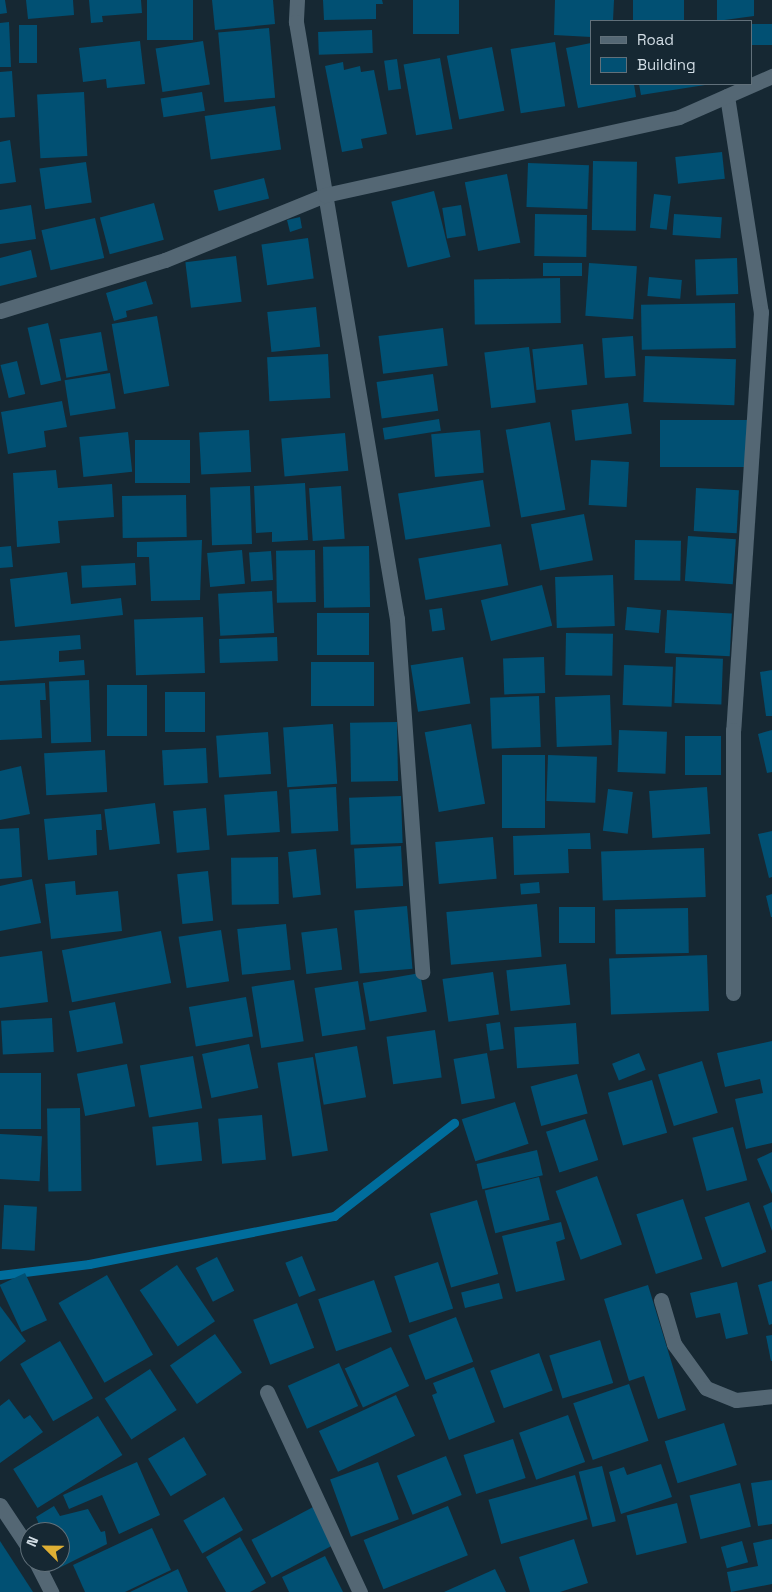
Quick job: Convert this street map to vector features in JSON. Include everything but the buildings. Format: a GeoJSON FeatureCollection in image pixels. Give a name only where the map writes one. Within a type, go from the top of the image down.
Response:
{"type":"FeatureCollection","features":[{"type":"Feature","properties":{"kind":"street"},"geometry":{"type":"LineString","coordinates":[[297,0],[296,22],[397,619],[422,972]]}},
{"type":"Feature","properties":{"kind":"street"},"geometry":{"type":"LineString","coordinates":[[752,85],[772,76]]}},
{"type":"Feature","properties":{"kind":"street"},"geometry":{"type":"LineString","coordinates":[[0,311],[165,260],[325,195],[625,131],[679,117],[752,85]]}},
{"type":"Feature","properties":{"kind":"street"},"geometry":{"type":"LineString","coordinates":[[727,96],[761,312],[733,730],[733,993]]}},
{"type":"Feature","properties":{"kind":"street"},"geometry":{"type":"LineString","coordinates":[[661,1300],[674,1344],[706,1388],[736,1400],[772,1396]]}},
{"type":"Feature","properties":{"kind":"street"},"geometry":{"type":"LineString","coordinates":[[267,1392],[360,1592]]}},
{"type":"Feature","properties":{"kind":"street"},"geometry":{"type":"LineString","coordinates":[[0,1504],[20,1535]]}},
{"type":"Feature","properties":{"kind":"street"},"geometry":{"type":"LineString","coordinates":[[41,1572],[52,1592]]}},
{"type":"Feature","properties":{"kind":"waterway"},"geometry":{"type":"LineString","coordinates":[[0,1275],[89,1264],[334,1216],[454,1123]]}}]}
